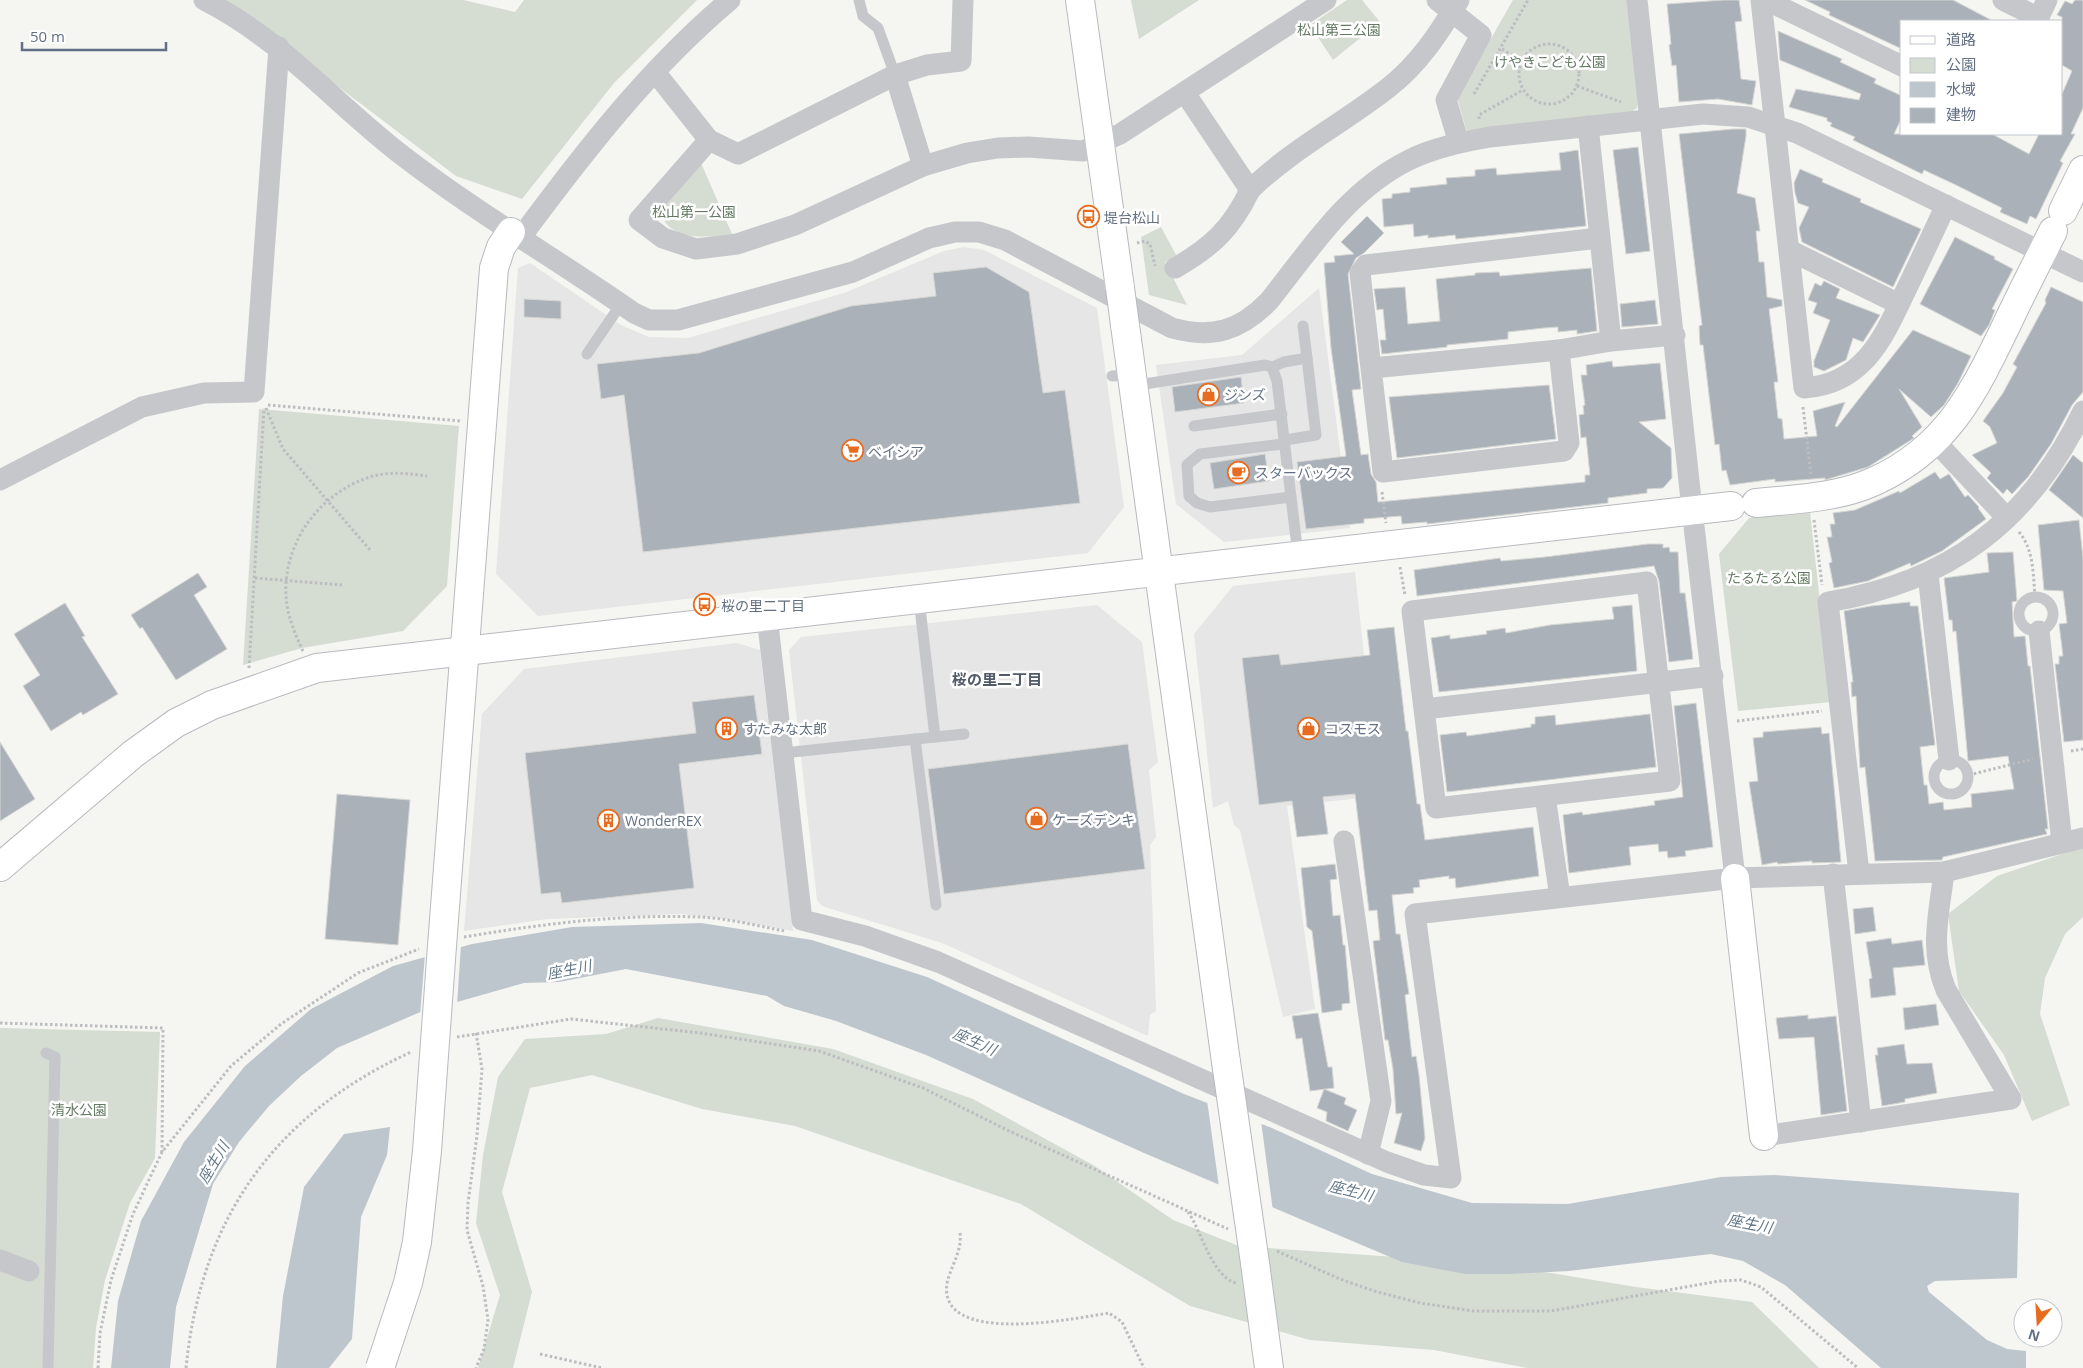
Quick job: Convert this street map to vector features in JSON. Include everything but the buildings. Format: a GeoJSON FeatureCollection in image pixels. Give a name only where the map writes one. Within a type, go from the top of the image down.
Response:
{"type":"FeatureCollection","features":[{"type":"Feature","properties":{"kind":"street"},"geometry":{"type":"LineString","coordinates":[[204,0],[279,47],[401,154],[634,313],[649,320],[678,320],[853,272],[928,238],[956,232],[979,232],[1005,240],[1172,328],[1191,333],[1210,333],[1227,330],[1257,314],[1339,212],[1368,186],[1407,161],[1468,141],[1680,115],[1724,114],[1775,124],[1946,206],[2053,231],[2083,272]]}},
{"type":"Feature","properties":{"kind":"street"},"geometry":{"type":"LineString","coordinates":[[380,1368],[408,1283],[421,1214],[494,268],[500,247],[516,234],[599,134],[696,29],[730,0]]}},
{"type":"Feature","properties":{"kind":"street"},"geometry":{"type":"LineString","coordinates":[[655,72],[709,140],[738,154],[894,74],[927,65],[960,61],[963,0]]}},
{"type":"Feature","properties":{"kind":"street"},"geometry":{"type":"LineString","coordinates":[[1080,0],[1125,325],[1125,379],[1158,572],[1226,1062],[1262,1255],[1269,1368]]}},
{"type":"Feature","properties":{"kind":"street"},"geometry":{"type":"LineString","coordinates":[[709,140],[640,220],[664,238],[696,250],[737,244],[795,225],[923,166],[967,153],[998,148],[1028,147],[1077,152],[1100,144],[1185,93],[1326,0]]}},
{"type":"Feature","properties":{"kind":"street"},"geometry":{"type":"LineString","coordinates":[[1637,0],[1675,335],[1692,509],[1713,676],[1764,1136],[2011,1099],[1946,990],[1940,973],[1936,956],[1937,927],[1944,872]]}},
{"type":"Feature","properties":{"kind":"street"},"geometry":{"type":"LineString","coordinates":[[1761,0],[1804,388],[1833,383],[1849,375],[1877,347],[1946,206]]}},
{"type":"Feature","properties":{"kind":"street"},"geometry":{"type":"LineString","coordinates":[[1766,0],[1900,65]]}},
{"type":"Feature","properties":{"kind":"street"},"geometry":{"type":"LineString","coordinates":[[2002,0],[2041,13]]}},
{"type":"Feature","properties":{"kind":"street"},"geometry":{"type":"LineString","coordinates":[[1175,268],[1207,249],[1223,234],[1239,212],[1250,190],[1274,166],[1388,88],[1409,69],[1436,38],[1449,4],[1481,35],[1446,100],[1451,117],[1468,141]]}},
{"type":"Feature","properties":{"kind":"street"},"geometry":{"type":"LineString","coordinates":[[0,480],[142,407],[204,393],[254,392],[279,47]]}},
{"type":"Feature","properties":{"kind":"street"},"geometry":{"type":"LineString","coordinates":[[894,74],[923,166]]}},
{"type":"Feature","properties":{"kind":"street"},"geometry":{"type":"LineString","coordinates":[[1185,93],[1250,190]]}},
{"type":"Feature","properties":{"kind":"street"},"geometry":{"type":"LineString","coordinates":[[1588,126],[1611,341]]}},
{"type":"Feature","properties":{"kind":"street"},"geometry":{"type":"LineString","coordinates":[[0,867],[133,754],[176,723],[212,705],[317,668],[1831,494],[1874,482],[1915,457],[1934,440],[1951,424],[1974,391],[2083,170]]}},
{"type":"Feature","properties":{"kind":"street"},"geometry":{"type":"LineString","coordinates":[[1559,350],[1569,442],[1564,451],[1383,472],[1360,272],[1366,265],[1599,238]]}},
{"type":"Feature","properties":{"kind":"street"},"geometry":{"type":"LineString","coordinates":[[1789,250],[1899,304]]}},
{"type":"Feature","properties":{"kind":"street"},"geometry":{"type":"LineString","coordinates":[[1372,368],[1559,350],[1611,341],[1675,335]]}},
{"type":"Feature","properties":{"kind":"street"},"geometry":{"type":"LineString","coordinates":[[1859,873],[1828,602],[1875,592],[1928,574],[1954,560],[1986,537],[2007,518],[2048,473],[2065,448],[2083,411]]}},
{"type":"Feature","properties":{"kind":"street"},"geometry":{"type":"LineString","coordinates":[[1934,440],[2007,518]]}},
{"type":"Feature","properties":{"kind":"street"},"geometry":{"type":"LineString","coordinates":[[1928,574],[1949,760]]}},
{"type":"Feature","properties":{"kind":"street"},"geometry":{"type":"LineString","coordinates":[[1648,582],[1670,781],[1436,808],[1412,611],[1648,582]]}},
{"type":"Feature","properties":{"kind":"street"},"geometry":{"type":"LineString","coordinates":[[767,616],[802,920],[865,936],[938,962],[1368,1154],[1424,1175],[1452,1178],[1414,914],[1736,878],[1944,872],[2083,838]]}},
{"type":"Feature","properties":{"kind":"street"},"geometry":{"type":"LineString","coordinates":[[2039,631],[2062,843]]}},
{"type":"Feature","properties":{"kind":"street"},"geometry":{"type":"LineString","coordinates":[[1424,709],[1660,684],[1713,676]]}},
{"type":"Feature","properties":{"kind":"street"},"geometry":{"type":"LineString","coordinates":[[1545,796],[1560,897]]}},
{"type":"Feature","properties":{"kind":"street"},"geometry":{"type":"LineString","coordinates":[[1344,841],[1381,1101],[1368,1154]]}},
{"type":"Feature","properties":{"kind":"street"},"geometry":{"type":"LineString","coordinates":[[1833,874],[1861,1122]]}},
{"type":"Feature","properties":{"kind":"street"},"geometry":{"type":"LineString","coordinates":[[0,1260],[29,1271]]}},
{"type":"Feature","properties":{"kind":"lane"},"geometry":{"type":"LineString","coordinates":[[859,0],[863,16],[878,28],[894,74]]}},
{"type":"Feature","properties":{"kind":"lane"},"geometry":{"type":"LineString","coordinates":[[586,354],[621,304]]}},
{"type":"Feature","properties":{"kind":"lane"},"geometry":{"type":"LineString","coordinates":[[1291,497],[1210,507],[1197,503],[1190,496],[1187,465],[1200,454],[1316,436],[1303,326]]}},
{"type":"Feature","properties":{"kind":"lane"},"geometry":{"type":"LineString","coordinates":[[1125,379],[1264,365],[1272,367],[1284,362],[1307,358]]}},
{"type":"Feature","properties":{"kind":"lane"},"geometry":{"type":"LineString","coordinates":[[1272,367],[1276,373],[1282,414],[1298,555]]}},
{"type":"Feature","properties":{"kind":"lane"},"geometry":{"type":"LineString","coordinates":[[1194,426],[1282,414]]}},
{"type":"Feature","properties":{"kind":"lane"},"geometry":{"type":"LineString","coordinates":[[2035,596],[2047,600],[2053,609],[2052,621],[2049,626],[2039,631],[2024,625],[2019,616],[2025,601],[2035,596]]}},
{"type":"Feature","properties":{"kind":"lane"},"geometry":{"type":"LineString","coordinates":[[919,599],[936,737]]}},
{"type":"Feature","properties":{"kind":"lane"},"geometry":{"type":"LineString","coordinates":[[783,753],[964,734]]}},
{"type":"Feature","properties":{"kind":"lane"},"geometry":{"type":"LineString","coordinates":[[915,739],[936,905]]}},
{"type":"Feature","properties":{"kind":"lane"},"geometry":{"type":"LineString","coordinates":[[1949,760],[1958,761],[1965,767],[1969,775],[1968,784],[1963,791],[1954,795],[1945,794],[1938,788],[1934,780],[1935,771],[1940,764],[1949,760]]}},
{"type":"Feature","properties":{"kind":"lane"},"geometry":{"type":"LineString","coordinates":[[46,1052],[55,1057],[48,1368]]}},
{"type":"Feature","properties":{"kind":"path"},"geometry":{"type":"LineString","coordinates":[[1451,117],[1468,104],[1502,49],[1528,0]]}},
{"type":"Feature","properties":{"kind":"path"},"geometry":{"type":"LineString","coordinates":[[1539,45],[1560,46],[1569,51],[1575,59],[1579,69],[1577,86],[1570,96],[1553,104],[1534,101],[1523,90],[1518,77],[1521,61],[1530,50],[1539,45]]}},
{"type":"Feature","properties":{"kind":"path"},"geometry":{"type":"LineString","coordinates":[[1502,49],[1521,61]]}},
{"type":"Feature","properties":{"kind":"path"},"geometry":{"type":"LineString","coordinates":[[1577,86],[1626,103]]}},
{"type":"Feature","properties":{"kind":"path"},"geometry":{"type":"LineString","coordinates":[[1468,141],[1479,116],[1523,90]]}},
{"type":"Feature","properties":{"kind":"path"},"geometry":{"type":"LineString","coordinates":[[1134,244],[1145,241]]}},
{"type":"Feature","properties":{"kind":"path"},"geometry":{"type":"LineString","coordinates":[[1804,388],[1802,399],[1812,483]]}},
{"type":"Feature","properties":{"kind":"path"},"geometry":{"type":"LineString","coordinates":[[264,405],[464,421]]}},
{"type":"Feature","properties":{"kind":"path"},"geometry":{"type":"LineString","coordinates":[[264,405],[283,449],[371,551]]}},
{"type":"Feature","properties":{"kind":"path"},"geometry":{"type":"LineString","coordinates":[[249,670],[264,405]]}},
{"type":"Feature","properties":{"kind":"path"},"geometry":{"type":"LineString","coordinates":[[1383,472],[1381,483],[1386,527]]}},
{"type":"Feature","properties":{"kind":"path"},"geometry":{"type":"LineString","coordinates":[[304,653],[288,612],[287,580],[293,550],[303,528],[328,501],[346,488],[367,478],[409,473],[427,476]]}},
{"type":"Feature","properties":{"kind":"path"},"geometry":{"type":"LineString","coordinates":[[2007,518],[2026,542],[2032,563],[2035,596]]}},
{"type":"Feature","properties":{"kind":"path"},"geometry":{"type":"LineString","coordinates":[[1814,519],[1823,594],[1828,602]]}},
{"type":"Feature","properties":{"kind":"path"},"geometry":{"type":"LineString","coordinates":[[1399,558],[1406,601],[1412,611]]}},
{"type":"Feature","properties":{"kind":"path"},"geometry":{"type":"LineString","coordinates":[[254,578],[342,585]]}},
{"type":"Feature","properties":{"kind":"path"},"geometry":{"type":"LineString","coordinates":[[1731,722],[1840,709]]}},
{"type":"Feature","properties":{"kind":"path"},"geometry":{"type":"LineString","coordinates":[[1969,775],[2083,749]]}},
{"type":"Feature","properties":{"kind":"path"},"geometry":{"type":"LineString","coordinates":[[98,1368],[100,1333],[111,1280],[133,1214],[162,1152],[231,1066],[280,1024],[358,973],[441,944],[547,923],[626,918],[701,917],[797,933],[802,920]]}},
{"type":"Feature","properties":{"kind":"path"},"geometry":{"type":"LineString","coordinates":[[448,1039],[571,1019],[700,1033],[819,1051],[923,1088],[1010,1131],[1232,1230]]}},
{"type":"Feature","properties":{"kind":"path"},"geometry":{"type":"LineString","coordinates":[[0,1023],[163,1028],[162,1152]]}},
{"type":"Feature","properties":{"kind":"path"},"geometry":{"type":"LineString","coordinates":[[476,1034],[482,1069],[467,1230],[483,1286],[488,1320],[484,1349],[476,1368]]}},
{"type":"Feature","properties":{"kind":"path"},"geometry":{"type":"LineString","coordinates":[[186,1368],[190,1325],[206,1270],[220,1234],[240,1194],[282,1141],[321,1104],[376,1068],[415,1051]]}},
{"type":"Feature","properties":{"kind":"path"},"geometry":{"type":"LineString","coordinates":[[1187,1210],[1196,1223],[1210,1259],[1225,1276],[1237,1283]]}},
{"type":"Feature","properties":{"kind":"path"},"geometry":{"type":"LineString","coordinates":[[960,1233],[962,1244],[946,1287],[947,1297],[957,1312],[985,1322],[1011,1324],[1046,1324],[1109,1312],[1122,1322],[1144,1368]]}},
{"type":"Feature","properties":{"kind":"path"},"geometry":{"type":"LineString","coordinates":[[1262,1255],[1374,1291],[1420,1303],[1474,1311],[1552,1310],[1719,1281],[1741,1280],[1761,1287],[1858,1368]]}},
{"type":"Feature","properties":{"kind":"path"},"geometry":{"type":"LineString","coordinates":[[540,1354],[602,1368]]}},
{"type":"Feature","properties":{"kind":"shaded area"},"geometry":{"type":"Polygon","coordinates":[[[964,247],[984,250],[1097,308],[1124,507],[1088,553],[538,616],[496,574],[518,268],[530,263],[621,325],[649,337],[688,338],[844,293],[944,251],[964,247]]]}},
{"type":"Feature","properties":{"kind":"shaded area"},"geometry":{"type":"Polygon","coordinates":[[[1319,288],[1350,528],[1224,542],[1176,504],[1156,365],[1242,355],[1319,288]]]}},
{"type":"Feature","properties":{"kind":"shaded area"},"geometry":{"type":"Polygon","coordinates":[[[1355,572],[1379,796],[1287,806],[1315,1009],[1283,1017],[1240,830],[1234,825],[1228,801],[1213,808],[1194,634],[1233,586],[1355,572]]]}},
{"type":"Feature","properties":{"kind":"shaded area"},"geometry":{"type":"Polygon","coordinates":[[[1097,605],[1142,642],[1158,762],[1149,770],[1156,837],[1150,845],[1156,1011],[1150,1015],[1148,1036],[942,943],[822,906],[817,900],[789,650],[801,637],[1097,605]]]}},
{"type":"Feature","properties":{"kind":"shaded area"},"geometry":{"type":"Polygon","coordinates":[[[737,643],[760,650],[793,931],[722,918],[681,914],[547,919],[464,931],[482,714],[524,669],[737,643]]]}},
{"type":"Feature","properties":{"kind":"green space"},"geometry":{"type":"Polygon","coordinates":[[[224,0],[463,0],[515,12],[524,0],[697,0],[614,83],[522,199],[456,176],[224,0]]]}},
{"type":"Feature","properties":{"kind":"green space"},"geometry":{"type":"Polygon","coordinates":[[[1131,0],[1199,0],[1139,39],[1131,0]]]}},
{"type":"Feature","properties":{"kind":"green space","name":"松山第三公園"},"geometry":{"type":"Polygon","coordinates":[[[1347,0],[1362,0],[1380,22],[1333,60],[1310,25],[1347,0]]]}},
{"type":"Feature","properties":{"kind":"green space","name":"けやきこども公園"},"geometry":{"type":"Polygon","coordinates":[[[1513,0],[1628,0],[1638,100],[1637,108],[1628,114],[1467,132],[1457,98],[1513,0]]]}},
{"type":"Feature","properties":{"kind":"green space","name":"松山第一公園"},"geometry":{"type":"Polygon","coordinates":[[[701,163],[732,234],[701,237],[681,234],[666,223],[660,213],[701,163]]]}},
{"type":"Feature","properties":{"kind":"green space"},"geometry":{"type":"Polygon","coordinates":[[[1161,227],[1176,255],[1165,262],[1187,305],[1149,295],[1141,237],[1161,227]]]}},
{"type":"Feature","properties":{"kind":"green space"},"geometry":{"type":"Polygon","coordinates":[[[259,409],[459,426],[447,586],[403,631],[302,648],[243,665],[259,409]]]}},
{"type":"Feature","properties":{"kind":"green space","name":"たるたる公園"},"geometry":{"type":"Polygon","coordinates":[[[1810,512],[1831,702],[1738,711],[1719,554],[1749,518],[1810,512]]]}},
{"type":"Feature","properties":{"kind":"green space"},"geometry":{"type":"Polygon","coordinates":[[[2083,847],[2083,917],[2065,934],[2045,978],[2040,1014],[2070,1105],[2032,1121],[2004,1055],[1959,991],[1948,914],[1997,876],[2083,847]]]}},
{"type":"Feature","properties":{"kind":"green space"},"geometry":{"type":"Polygon","coordinates":[[[658,1018],[833,1049],[973,1099],[1093,1165],[1173,1220],[1239,1246],[1496,1264],[1636,1287],[1752,1302],[1819,1368],[1527,1368],[1434,1350],[1310,1340],[1190,1306],[1021,1204],[795,1126],[702,1109],[592,1075],[530,1088],[502,1192],[532,1292],[513,1368],[478,1368],[500,1295],[476,1223],[483,1155],[498,1077],[525,1039],[606,1034],[658,1018]]]}},
{"type":"Feature","properties":{"kind":"green space","name":"清水公園"},"geometry":{"type":"Polygon","coordinates":[[[0,1028],[160,1032],[155,1158],[130,1203],[105,1280],[96,1328],[93,1368],[0,1368],[0,1028]]]}},
{"type":"Feature","properties":{"kind":"water","name":"座生川"},"geometry":{"type":"Polygon","coordinates":[[[701,923],[812,940],[927,977],[1184,1094],[1272,1128],[1372,1174],[1472,1203],[1568,1204],[1721,1177],[1774,1175],[2019,1193],[2017,1278],[1935,1281],[1927,1286],[1929,1292],[1987,1340],[2007,1349],[2026,1351],[2026,1368],[1881,1368],[1785,1285],[1743,1261],[1711,1254],[1569,1271],[1509,1274],[1465,1274],[1402,1262],[1144,1153],[926,1055],[836,1021],[784,1006],[767,996],[626,969],[559,982],[524,983],[418,1013],[337,1048],[301,1076],[269,1106],[239,1142],[213,1184],[176,1307],[170,1368],[111,1368],[118,1301],[141,1221],[184,1142],[245,1066],[311,1009],[393,966],[472,944],[572,927],[701,923]]]}},
{"type":"Feature","properties":{"kind":"water"},"geometry":{"type":"Polygon","coordinates":[[[390,1127],[387,1155],[361,1217],[352,1339],[329,1368],[276,1368],[283,1296],[304,1187],[344,1134],[390,1127]]]}},
{"type":"Feature","properties":{"kind":"pier"},"geometry":{"type":"Polygon","coordinates":[[[461,944],[457,1005],[420,1015],[425,954],[461,944]]]}},
{"type":"Feature","properties":{"kind":"pier"},"geometry":{"type":"Polygon","coordinates":[[[1207,1100],[1261,1121],[1273,1211],[1219,1187],[1207,1100]]]}},
{"type":"Feature","properties":{"kind":"place","name":"堤台松山"},"geometry":{"type":"Point","coordinates":[1088,217]}},
{"type":"Feature","properties":{"kind":"place","name":"ジンズ"},"geometry":{"type":"Point","coordinates":[1208,394]}},
{"type":"Feature","properties":{"kind":"place","name":"ベイシア"},"geometry":{"type":"Point","coordinates":[852,451]}},
{"type":"Feature","properties":{"kind":"place","name":"スターバックス"},"geometry":{"type":"Point","coordinates":[1239,472]}},
{"type":"Feature","properties":{"kind":"place","name":"桜の里二丁目"},"geometry":{"type":"Point","coordinates":[705,605]}},
{"type":"Feature","properties":{"kind":"place","name":"すたみな太郎"},"geometry":{"type":"Point","coordinates":[727,728]}},
{"type":"Feature","properties":{"kind":"place","name":"コスモス"},"geometry":{"type":"Point","coordinates":[1309,728]}},
{"type":"Feature","properties":{"kind":"place","name":"ケーズデンキ"},"geometry":{"type":"Point","coordinates":[1036,819]}},
{"type":"Feature","properties":{"kind":"place","name":"WonderREX"},"geometry":{"type":"Point","coordinates":[609,820]}},
{"type":"Feature","properties":{"kind":"district","name":"桜の里二丁目"},"geometry":{"type":"Point","coordinates":[997,679]}}]}
